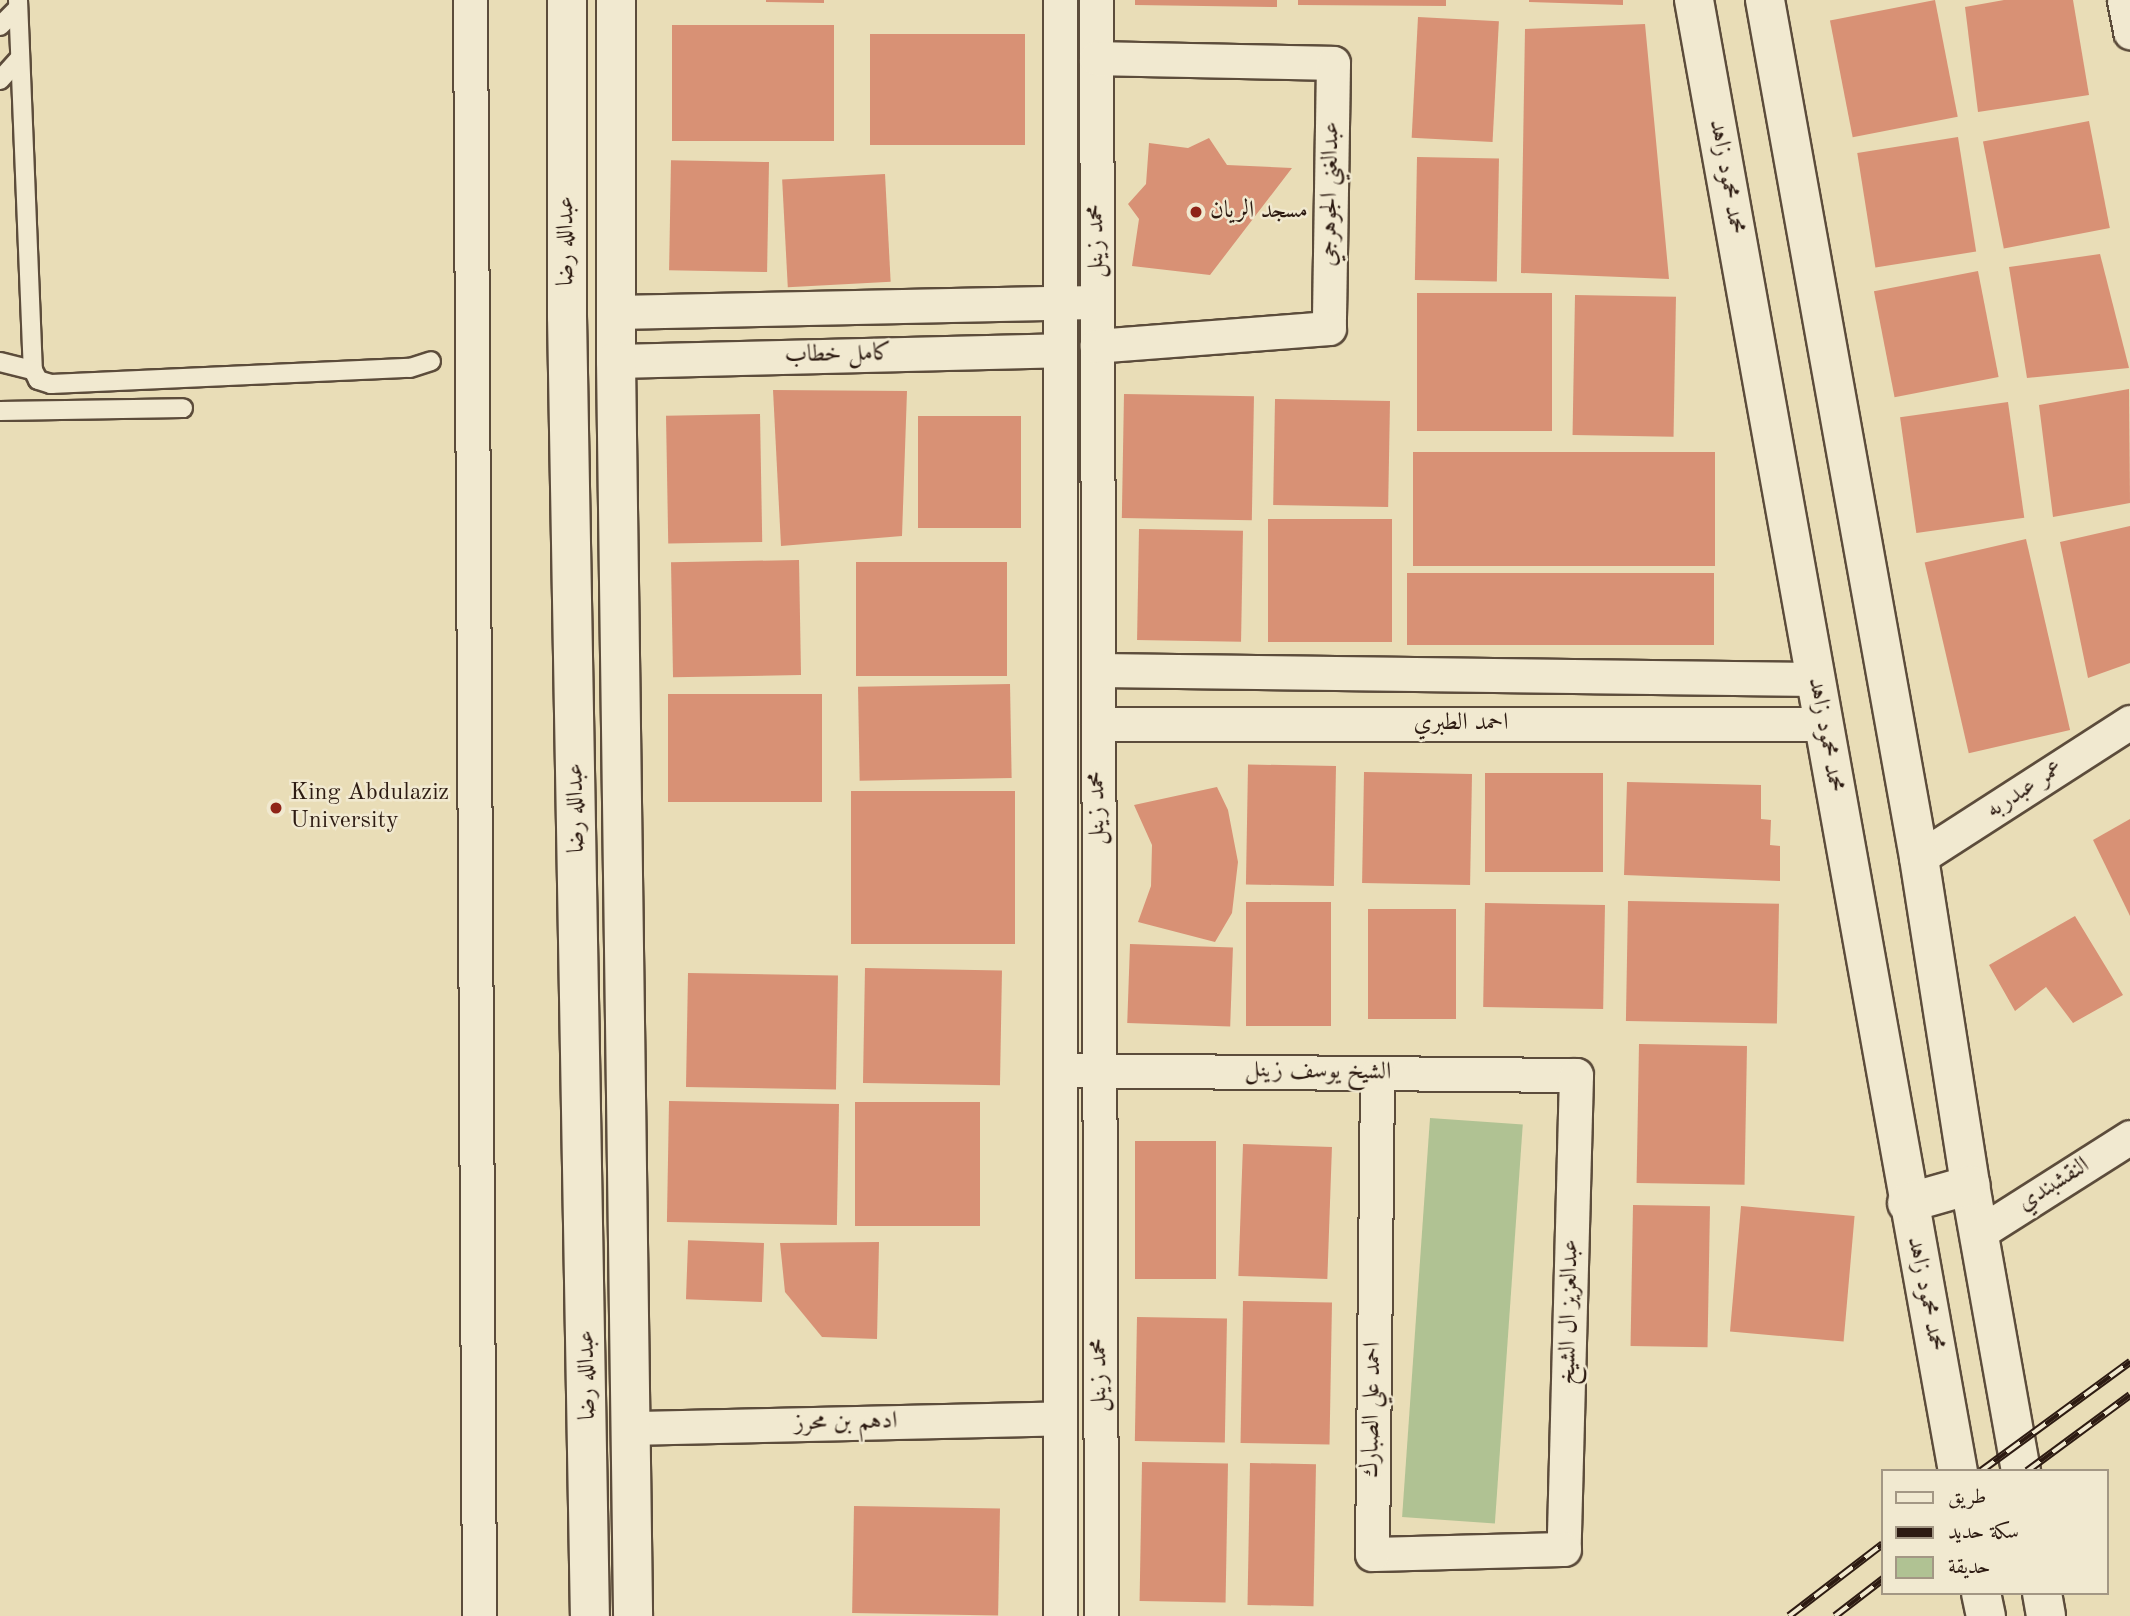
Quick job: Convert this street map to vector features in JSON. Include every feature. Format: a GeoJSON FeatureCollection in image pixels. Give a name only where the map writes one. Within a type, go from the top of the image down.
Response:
{"type":"FeatureCollection","features":[{"type":"Feature","properties":{"kind":"street"},"geometry":{"type":"LineString","coordinates":[[470,0],[479,1616]]}},
{"type":"Feature","properties":{"kind":"street","name":"عبدالله رضا"},"geometry":{"type":"LineString","coordinates":[[567,0],[567,330],[590,1616]]}},
{"type":"Feature","properties":{"kind":"street","name":"عبدالله رضا"},"geometry":{"type":"LineString","coordinates":[[616,0],[615,361],[633,1428],[633,1616]]}},
{"type":"Feature","properties":{"kind":"street","name":"محمد زينل"},"geometry":{"type":"LineString","coordinates":[[1059,1616],[1060,0]]}},
{"type":"Feature","properties":{"kind":"street","name":"محمد زينل"},"geometry":{"type":"LineString","coordinates":[[1096,0],[1101,1616]]}},
{"type":"Feature","properties":{"kind":"street","name":"محمد محمود زاهد"},"geometry":{"type":"LineString","coordinates":[[1694,0],[1907,1203],[1958,1469]]}},
{"type":"Feature","properties":{"kind":"street"},"geometry":{"type":"LineString","coordinates":[[1765,0],[1919,858],[1970,1185],[2021,1469]]}},
{"type":"Feature","properties":{"kind":"street"},"geometry":{"type":"LineString","coordinates":[[2124,0],[2130,33]]}},
{"type":"Feature","properties":{"kind":"street","name":"عبدالغني الجوهرجي"},"geometry":{"type":"LineString","coordinates":[[1096,58],[1333,63],[1329,328],[1097,346]]}},
{"type":"Feature","properties":{"kind":"street","name":"كامل خطاب"},"geometry":{"type":"LineString","coordinates":[[616,312],[1097,301]]}},
{"type":"Feature","properties":{"kind":"street","name":"كامل خطاب"},"geometry":{"type":"LineString","coordinates":[[615,361],[1060,350]]}},
{"type":"Feature","properties":{"kind":"street","name":"احمد الطبري"},"geometry":{"type":"LineString","coordinates":[[1098,670],[1815,679]]}},
{"type":"Feature","properties":{"kind":"street","name":"عمر عبدربه"},"geometry":{"type":"LineString","coordinates":[[1919,858],[2130,722]]}},
{"type":"Feature","properties":{"kind":"street","name":"احمد الطبري"},"geometry":{"type":"LineString","coordinates":[[1098,724],[1823,724]]}},
{"type":"Feature","properties":{"kind":"street","name":"الشيخ يوسف زينل"},"geometry":{"type":"LineString","coordinates":[[1059,1070],[1576,1074]]}},
{"type":"Feature","properties":{"kind":"street","name":"احمد علي الصبارك"},"geometry":{"type":"LineString","coordinates":[[1377,1074],[1372,1554],[1564,1549]]}},
{"type":"Feature","properties":{"kind":"street","name":"عبدالعزيز ال الشيخ"},"geometry":{"type":"LineString","coordinates":[[1564,1549],[1576,1074]]}},
{"type":"Feature","properties":{"kind":"street","name":"النقشبندي"},"geometry":{"type":"LineString","coordinates":[[1979,1233],[2130,1137]]}},
{"type":"Feature","properties":{"kind":"street"},"geometry":{"type":"LineString","coordinates":[[1907,1203],[1970,1185]]}},
{"type":"Feature","properties":{"kind":"street","name":"ادهم بن محرز"},"geometry":{"type":"LineString","coordinates":[[633,1428],[1059,1418]]}},
{"type":"Feature","properties":{"kind":"street"},"geometry":{"type":"LineString","coordinates":[[1981,1595],[1986,1616]]}},
{"type":"Feature","properties":{"kind":"street"},"geometry":{"type":"LineString","coordinates":[[2042,1595],[2046,1616]]}},
{"type":"Feature","properties":{"kind":"lane"},"geometry":{"type":"LineString","coordinates":[[0,26],[18,4]]}},
{"type":"Feature","properties":{"kind":"lane"},"geometry":{"type":"LineString","coordinates":[[18,4],[33,370],[38,380],[51,384],[410,368],[431,361]]}},
{"type":"Feature","properties":{"kind":"lane"},"geometry":{"type":"LineString","coordinates":[[0,80],[20,58]]}},
{"type":"Feature","properties":{"kind":"lane"},"geometry":{"type":"LineString","coordinates":[[0,362],[33,370]]}},
{"type":"Feature","properties":{"kind":"lane"},"geometry":{"type":"LineString","coordinates":[[0,411],[183,408]]}},
{"type":"Feature","properties":{"kind":"green space"},"geometry":{"type":"Polygon","coordinates":[[[1430,1118],[1523,1124],[1495,1524],[1402,1517],[1430,1118]]]}},
{"type":"Feature","properties":{"kind":"building"},"geometry":{"type":"Polygon","coordinates":[[[824,0],[824,3],[766,2],[824,0]]]}},
{"type":"Feature","properties":{"kind":"building"},"geometry":{"type":"Polygon","coordinates":[[[1135,0],[1277,0],[1277,7],[1135,5],[1135,0]]]}},
{"type":"Feature","properties":{"kind":"building"},"geometry":{"type":"Polygon","coordinates":[[[1298,0],[1446,0],[1446,6],[1298,5],[1298,0]]]}},
{"type":"Feature","properties":{"kind":"building"},"geometry":{"type":"Polygon","coordinates":[[[1623,0],[1623,5],[1529,2],[1623,0]]]}},
{"type":"Feature","properties":{"kind":"building"},"geometry":{"type":"Polygon","coordinates":[[[1935,0],[1958,117],[1853,137],[1830,20],[1935,0]]]}},
{"type":"Feature","properties":{"kind":"building"},"geometry":{"type":"Polygon","coordinates":[[[2004,0],[2073,0],[2089,95],[1978,112],[1965,7],[2004,0]]]}},
{"type":"Feature","properties":{"kind":"building"},"geometry":{"type":"Polygon","coordinates":[[[1418,17],[1499,21],[1493,142],[1412,138],[1418,17]]]}},
{"type":"Feature","properties":{"kind":"building"},"geometry":{"type":"Polygon","coordinates":[[[1645,24],[1669,279],[1521,273],[1525,29],[1645,24]]]}},
{"type":"Feature","properties":{"kind":"building"},"geometry":{"type":"Polygon","coordinates":[[[672,25],[834,25],[834,141],[672,141],[672,25]]]}},
{"type":"Feature","properties":{"kind":"building"},"geometry":{"type":"Polygon","coordinates":[[[870,34],[1025,34],[1025,145],[870,145],[870,34]]]}},
{"type":"Feature","properties":{"kind":"building"},"geometry":{"type":"Polygon","coordinates":[[[2089,121],[2110,228],[2004,249],[1983,142],[2089,121]]]}},
{"type":"Feature","properties":{"kind":"building"},"geometry":{"type":"Polygon","coordinates":[[[1958,137],[1976,252],[1875,268],[1857,153],[1958,137]]]}},
{"type":"Feature","properties":{"kind":"building","name":"مسجد الريان"},"geometry":{"type":"Polygon","coordinates":[[[1209,138],[1227,165],[1292,168],[1210,275],[1132,266],[1139,219],[1128,204],[1146,184],[1149,143],[1188,148],[1209,138]]]}},
{"type":"Feature","properties":{"kind":"building"},"geometry":{"type":"Polygon","coordinates":[[[1417,157],[1499,158],[1497,281],[1415,280],[1417,157]]]}},
{"type":"Feature","properties":{"kind":"building"},"geometry":{"type":"Polygon","coordinates":[[[671,160],[769,162],[767,272],[669,270],[671,160]]]}},
{"type":"Feature","properties":{"kind":"building"},"geometry":{"type":"Polygon","coordinates":[[[885,174],[891,282],[788,287],[782,179],[885,174]]]}},
{"type":"Feature","properties":{"kind":"building"},"geometry":{"type":"Polygon","coordinates":[[[2100,254],[2129,368],[2027,378],[2009,267],[2100,254]]]}},
{"type":"Feature","properties":{"kind":"building"},"geometry":{"type":"Polygon","coordinates":[[[1978,271],[1999,377],[1895,397],[1874,291],[1978,271]]]}},
{"type":"Feature","properties":{"kind":"building"},"geometry":{"type":"Polygon","coordinates":[[[1417,293],[1552,293],[1552,431],[1417,431],[1417,293]]]}},
{"type":"Feature","properties":{"kind":"building"},"geometry":{"type":"Polygon","coordinates":[[[1575,295],[1676,297],[1674,437],[1573,435],[1575,295]]]}},
{"type":"Feature","properties":{"kind":"building"},"geometry":{"type":"Polygon","coordinates":[[[2129,389],[2130,503],[2053,517],[2039,405],[2129,389]]]}},
{"type":"Feature","properties":{"kind":"building"},"geometry":{"type":"Polygon","coordinates":[[[773,390],[907,391],[902,536],[781,546],[773,390]]]}},
{"type":"Feature","properties":{"kind":"building"},"geometry":{"type":"Polygon","coordinates":[[[1124,394],[1254,396],[1252,520],[1122,518],[1124,394]]]}},
{"type":"Feature","properties":{"kind":"building"},"geometry":{"type":"Polygon","coordinates":[[[1275,399],[1390,401],[1388,507],[1273,505],[1275,399]]]}},
{"type":"Feature","properties":{"kind":"building"},"geometry":{"type":"Polygon","coordinates":[[[2008,402],[2024,518],[1916,533],[1900,417],[2008,402]]]}},
{"type":"Feature","properties":{"kind":"building"},"geometry":{"type":"Polygon","coordinates":[[[760,414],[762,542],[668,544],[666,416],[760,414]]]}},
{"type":"Feature","properties":{"kind":"building"},"geometry":{"type":"Polygon","coordinates":[[[918,416],[1021,416],[1021,528],[918,528],[918,416]]]}},
{"type":"Feature","properties":{"kind":"building"},"geometry":{"type":"Polygon","coordinates":[[[1413,452],[1715,452],[1715,566],[1413,566],[1413,452]]]}},
{"type":"Feature","properties":{"kind":"building"},"geometry":{"type":"Polygon","coordinates":[[[1268,519],[1392,519],[1392,642],[1268,642],[1268,519]]]}},
{"type":"Feature","properties":{"kind":"building"},"geometry":{"type":"Polygon","coordinates":[[[2130,526],[2130,663],[2088,678],[2060,542],[2130,526]]]}},
{"type":"Feature","properties":{"kind":"building"},"geometry":{"type":"Polygon","coordinates":[[[1139,529],[1243,531],[1241,642],[1137,640],[1139,529]]]}},
{"type":"Feature","properties":{"kind":"building"},"geometry":{"type":"Polygon","coordinates":[[[2026,539],[2070,730],[1969,753],[1925,562],[2026,539]]]}},
{"type":"Feature","properties":{"kind":"building"},"geometry":{"type":"Polygon","coordinates":[[[799,560],[801,675],[673,677],[671,562],[799,560]]]}},
{"type":"Feature","properties":{"kind":"building"},"geometry":{"type":"Polygon","coordinates":[[[856,562],[1007,562],[1007,676],[856,676],[856,562]]]}},
{"type":"Feature","properties":{"kind":"building"},"geometry":{"type":"Polygon","coordinates":[[[1407,573],[1714,573],[1714,645],[1407,645],[1407,573]]]}},
{"type":"Feature","properties":{"kind":"building"},"geometry":{"type":"Polygon","coordinates":[[[1010,684],[1012,778],[860,781],[858,687],[1010,684]]]}},
{"type":"Feature","properties":{"kind":"building"},"geometry":{"type":"Polygon","coordinates":[[[668,694],[822,694],[822,802],[668,802],[668,694]]]}},
{"type":"Feature","properties":{"kind":"building"},"geometry":{"type":"Polygon","coordinates":[[[1248,764],[1336,766],[1334,886],[1246,884],[1248,764]]]}},
{"type":"Feature","properties":{"kind":"building"},"geometry":{"type":"Polygon","coordinates":[[[1364,772],[1472,774],[1470,885],[1362,883],[1364,772]]]}},
{"type":"Feature","properties":{"kind":"building"},"geometry":{"type":"Polygon","coordinates":[[[1485,773],[1603,773],[1603,872],[1485,872],[1485,773]]]}},
{"type":"Feature","properties":{"kind":"building"},"geometry":{"type":"Polygon","coordinates":[[[1627,782],[1761,785],[1761,819],[1771,820],[1770,845],[1780,846],[1780,881],[1624,875],[1627,782]]]}},
{"type":"Feature","properties":{"kind":"building"},"geometry":{"type":"Polygon","coordinates":[[[1217,787],[1228,810],[1238,862],[1232,913],[1215,942],[1138,922],[1151,886],[1152,845],[1134,805],[1217,787]]]}},
{"type":"Feature","properties":{"kind":"building"},"geometry":{"type":"Polygon","coordinates":[[[851,791],[1015,791],[1015,944],[851,944],[851,791]]]}},
{"type":"Feature","properties":{"kind":"building"},"geometry":{"type":"Polygon","coordinates":[[[2130,819],[2130,916],[2093,840],[2130,819]]]}},
{"type":"Feature","properties":{"kind":"building"},"geometry":{"type":"Polygon","coordinates":[[[1628,901],[1779,904],[1777,1024],[1626,1021],[1628,901]]]}},
{"type":"Feature","properties":{"kind":"building"},"geometry":{"type":"Polygon","coordinates":[[[1246,902],[1331,902],[1331,1026],[1246,1026],[1246,902]]]}},
{"type":"Feature","properties":{"kind":"building"},"geometry":{"type":"Polygon","coordinates":[[[1485,903],[1605,905],[1603,1009],[1483,1007],[1485,903]]]}},
{"type":"Feature","properties":{"kind":"building"},"geometry":{"type":"Polygon","coordinates":[[[1368,909],[1456,909],[1456,1019],[1368,1019],[1368,909]]]}},
{"type":"Feature","properties":{"kind":"building"},"geometry":{"type":"Polygon","coordinates":[[[2075,916],[2123,995],[2073,1023],[2046,987],[2015,1011],[1989,965],[2075,916]]]}},
{"type":"Feature","properties":{"kind":"building"},"geometry":{"type":"Polygon","coordinates":[[[1130,944],[1233,948],[1230,1027],[1127,1023],[1130,944]]]}},
{"type":"Feature","properties":{"kind":"building"},"geometry":{"type":"Polygon","coordinates":[[[865,968],[1002,970],[1000,1085],[863,1083],[865,968]]]}},
{"type":"Feature","properties":{"kind":"building"},"geometry":{"type":"Polygon","coordinates":[[[688,973],[838,976],[836,1090],[686,1087],[688,973]]]}},
{"type":"Feature","properties":{"kind":"building"},"geometry":{"type":"Polygon","coordinates":[[[1639,1044],[1747,1046],[1745,1185],[1637,1183],[1639,1044]]]}},
{"type":"Feature","properties":{"kind":"building"},"geometry":{"type":"Polygon","coordinates":[[[669,1101],[839,1104],[837,1225],[667,1222],[669,1101]]]}},
{"type":"Feature","properties":{"kind":"building"},"geometry":{"type":"Polygon","coordinates":[[[855,1102],[980,1102],[980,1226],[855,1226],[855,1102]]]}},
{"type":"Feature","properties":{"kind":"building"},"geometry":{"type":"Polygon","coordinates":[[[1135,1141],[1216,1141],[1216,1279],[1135,1279],[1135,1141]]]}},
{"type":"Feature","properties":{"kind":"building"},"geometry":{"type":"Polygon","coordinates":[[[1243,1144],[1332,1147],[1327,1279],[1238,1276],[1243,1144]]]}},
{"type":"Feature","properties":{"kind":"building"},"geometry":{"type":"Polygon","coordinates":[[[1633,1205],[1710,1206],[1708,1347],[1631,1346],[1633,1205]]]}},
{"type":"Feature","properties":{"kind":"building"},"geometry":{"type":"Polygon","coordinates":[[[1741,1206],[1855,1216],[1844,1341],[1730,1332],[1741,1206]]]}},
{"type":"Feature","properties":{"kind":"building"},"geometry":{"type":"Polygon","coordinates":[[[688,1240],[764,1243],[762,1302],[686,1299],[688,1240]]]}},
{"type":"Feature","properties":{"kind":"building"},"geometry":{"type":"Polygon","coordinates":[[[879,1242],[877,1339],[822,1337],[785,1292],[780,1243],[879,1242]]]}},
{"type":"Feature","properties":{"kind":"building"},"geometry":{"type":"Polygon","coordinates":[[[1243,1301],[1332,1303],[1330,1445],[1241,1443],[1243,1301]]]}},
{"type":"Feature","properties":{"kind":"building"},"geometry":{"type":"Polygon","coordinates":[[[1137,1317],[1227,1319],[1225,1443],[1135,1441],[1137,1317]]]}},
{"type":"Feature","properties":{"kind":"building"},"geometry":{"type":"Polygon","coordinates":[[[1142,1462],[1228,1464],[1226,1602],[1140,1601],[1142,1462]]]}},
{"type":"Feature","properties":{"kind":"building"},"geometry":{"type":"Polygon","coordinates":[[[1250,1463],[1316,1464],[1314,1606],[1248,1605],[1250,1463]]]}},
{"type":"Feature","properties":{"kind":"building"},"geometry":{"type":"Polygon","coordinates":[[[854,1506],[1000,1509],[998,1616],[852,1613],[854,1506]]]}},
{"type":"Feature","properties":{"kind":"railway"},"geometry":{"type":"LineString","coordinates":[[1984,1469],[2130,1362]]}},
{"type":"Feature","properties":{"kind":"railway"},"geometry":{"type":"LineString","coordinates":[[2030,1469],[2130,1395]]}},
{"type":"Feature","properties":{"kind":"railway"},"geometry":{"type":"LineString","coordinates":[[1789,1616],[1882,1545]]}},
{"type":"Feature","properties":{"kind":"railway"},"geometry":{"type":"LineString","coordinates":[[1835,1616],[1882,1580]]}},
{"type":"Feature","properties":{"kind":"place","name":"مسجد الريان"},"geometry":{"type":"Point","coordinates":[1196,212]}},
{"type":"Feature","properties":{"kind":"place","name":"King Abdulaziz University"},"geometry":{"type":"Point","coordinates":[276,808]}}]}
